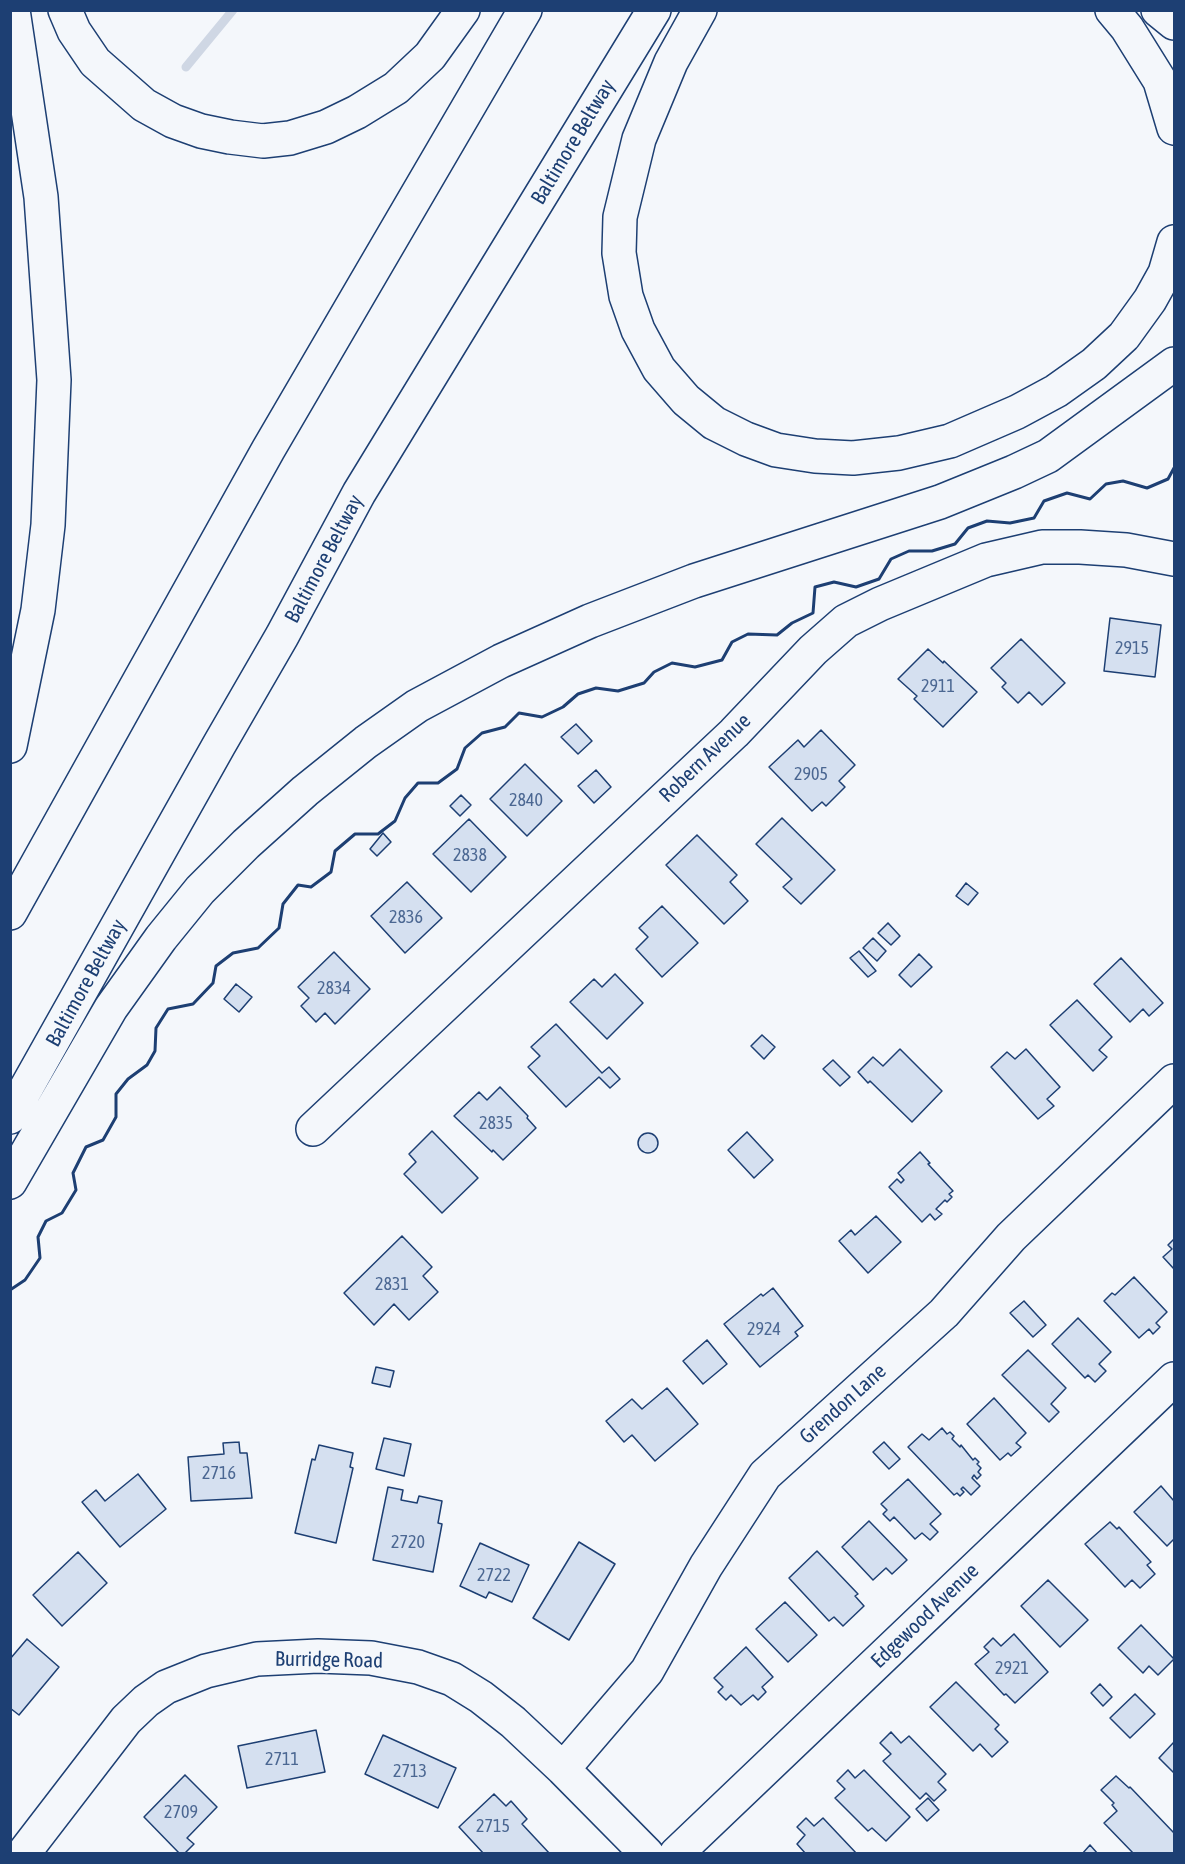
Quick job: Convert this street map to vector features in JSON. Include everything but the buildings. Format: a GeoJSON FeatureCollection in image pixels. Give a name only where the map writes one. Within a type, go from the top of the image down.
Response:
{"type":"FeatureCollection","features":[{"type":"Feature","properties":{"kind":"main road"},"geometry":{"type":"LineString","coordinates":[[10,746],[38,610],[48,525],[54,380],[41,197],[13,10]]}},
{"type":"Feature","properties":{"kind":"main road"},"geometry":{"type":"LineString","coordinates":[[65,10],[74,31],[95,62],[144,105],[173,121],[201,131],[262,141],[290,138],[326,127],[357,112],[396,88],[430,56],[463,10]]}},
{"type":"Feature","properties":{"kind":"main road"},"geometry":{"type":"LineString","coordinates":[[10,913],[268,450],[525,10]]}},
{"type":"Feature","properties":{"kind":"main road","name":"Baltimore Beltway"},"geometry":{"type":"LineString","coordinates":[[10,1117],[282,636],[359,493],[654,10]]}},
{"type":"Feature","properties":{"kind":"main road"},"geometry":{"type":"LineString","coordinates":[[700,10],[671,62],[639,139],[620,217],[620,253],[626,296],[638,330],[658,369],[687,400],[714,423],[746,439],[776,450],[815,456],[853,458],[899,453],[950,441],[1017,412],[1094,364],[1124,336],[1150,300],[1165,273],[1174,242]]}},
{"type":"Feature","properties":{"kind":"main road"},"geometry":{"type":"LineString","coordinates":[[1112,10],[1127,28],[1160,81],[1174,128]]}},
{"type":"Feature","properties":{"kind":"main road"},"geometry":{"type":"LineString","coordinates":[[1158,10],[1174,23]]}},
{"type":"Feature","properties":{"kind":"main road"},"geometry":{"type":"LineString","coordinates":[[10,1182],[111,1008],[161,938],[200,890],[246,844],[305,790],[366,742],[409,712],[501,661],[590,621],[694,581],[940,502],[1048,456],[1169,364]]}},
{"type":"Feature","properties":{"kind":"main road","name":"Robern Avenue"},"geometry":{"type":"LineString","coordinates":[[313,1129],[734,733],[813,650],[846,621],[880,604],[986,560],[1042,547],[1126,550],[1174,559]]}},
{"type":"Feature","properties":{"kind":"main road","name":"Grendon Lane"},"geometry":{"type":"LineString","coordinates":[[563,1769],[647,1671],[706,1566],[765,1475],[944,1313],[1011,1237],[1174,1082]]}},
{"type":"Feature","properties":{"kind":"main road","name":"Edgewood Avenue"},"geometry":{"type":"LineString","coordinates":[[676,1854],[1174,1379]]}},
{"type":"Feature","properties":{"kind":"main road","name":"Burridge Road"},"geometry":{"type":"LineString","coordinates":[[22,1854],[126,1720],[146,1701],[166,1687],[206,1671],[257,1659],[318,1656],[371,1658],[418,1667],[452,1679],[481,1697],[513,1722],[563,1769],[646,1854]]}},
{"type":"Feature","properties":{"kind":"waterway"},"geometry":{"type":"LineString","coordinates":[[186,67],[233,10]]}},
{"type":"Feature","properties":{"kind":"wall"},"geometry":{"type":"LineString","coordinates":[[10,1290],[25,1280],[40,1258],[38,1237],[46,1221],[62,1213],[76,1190],[73,1173],[86,1147],[103,1140],[116,1117],[116,1094],[128,1079],[147,1065],[155,1051],[156,1028],[168,1009],[193,1004],[213,983],[216,966],[233,953],[258,948],[279,928],[283,904],[298,885],[311,887],[331,872],[335,851],[355,834],[378,834],[395,821],[405,798],[418,783],[438,783],[457,769],[465,748],[482,733],[505,727],[519,713],[542,717],[563,707],[578,694],[596,688],[618,691],[644,683],[654,672],[672,663],[695,667],[722,660],[732,642],[748,634],[777,635],[792,623],[813,613],[815,587],[834,582],[856,587],[879,579],[891,559],[909,551],[932,551],[955,544],[968,528],[987,521],[1010,523],[1034,518],[1044,501],[1067,493],[1090,499],[1106,484],[1123,481],[1147,488],[1168,479],[1174,468]]}}]}
